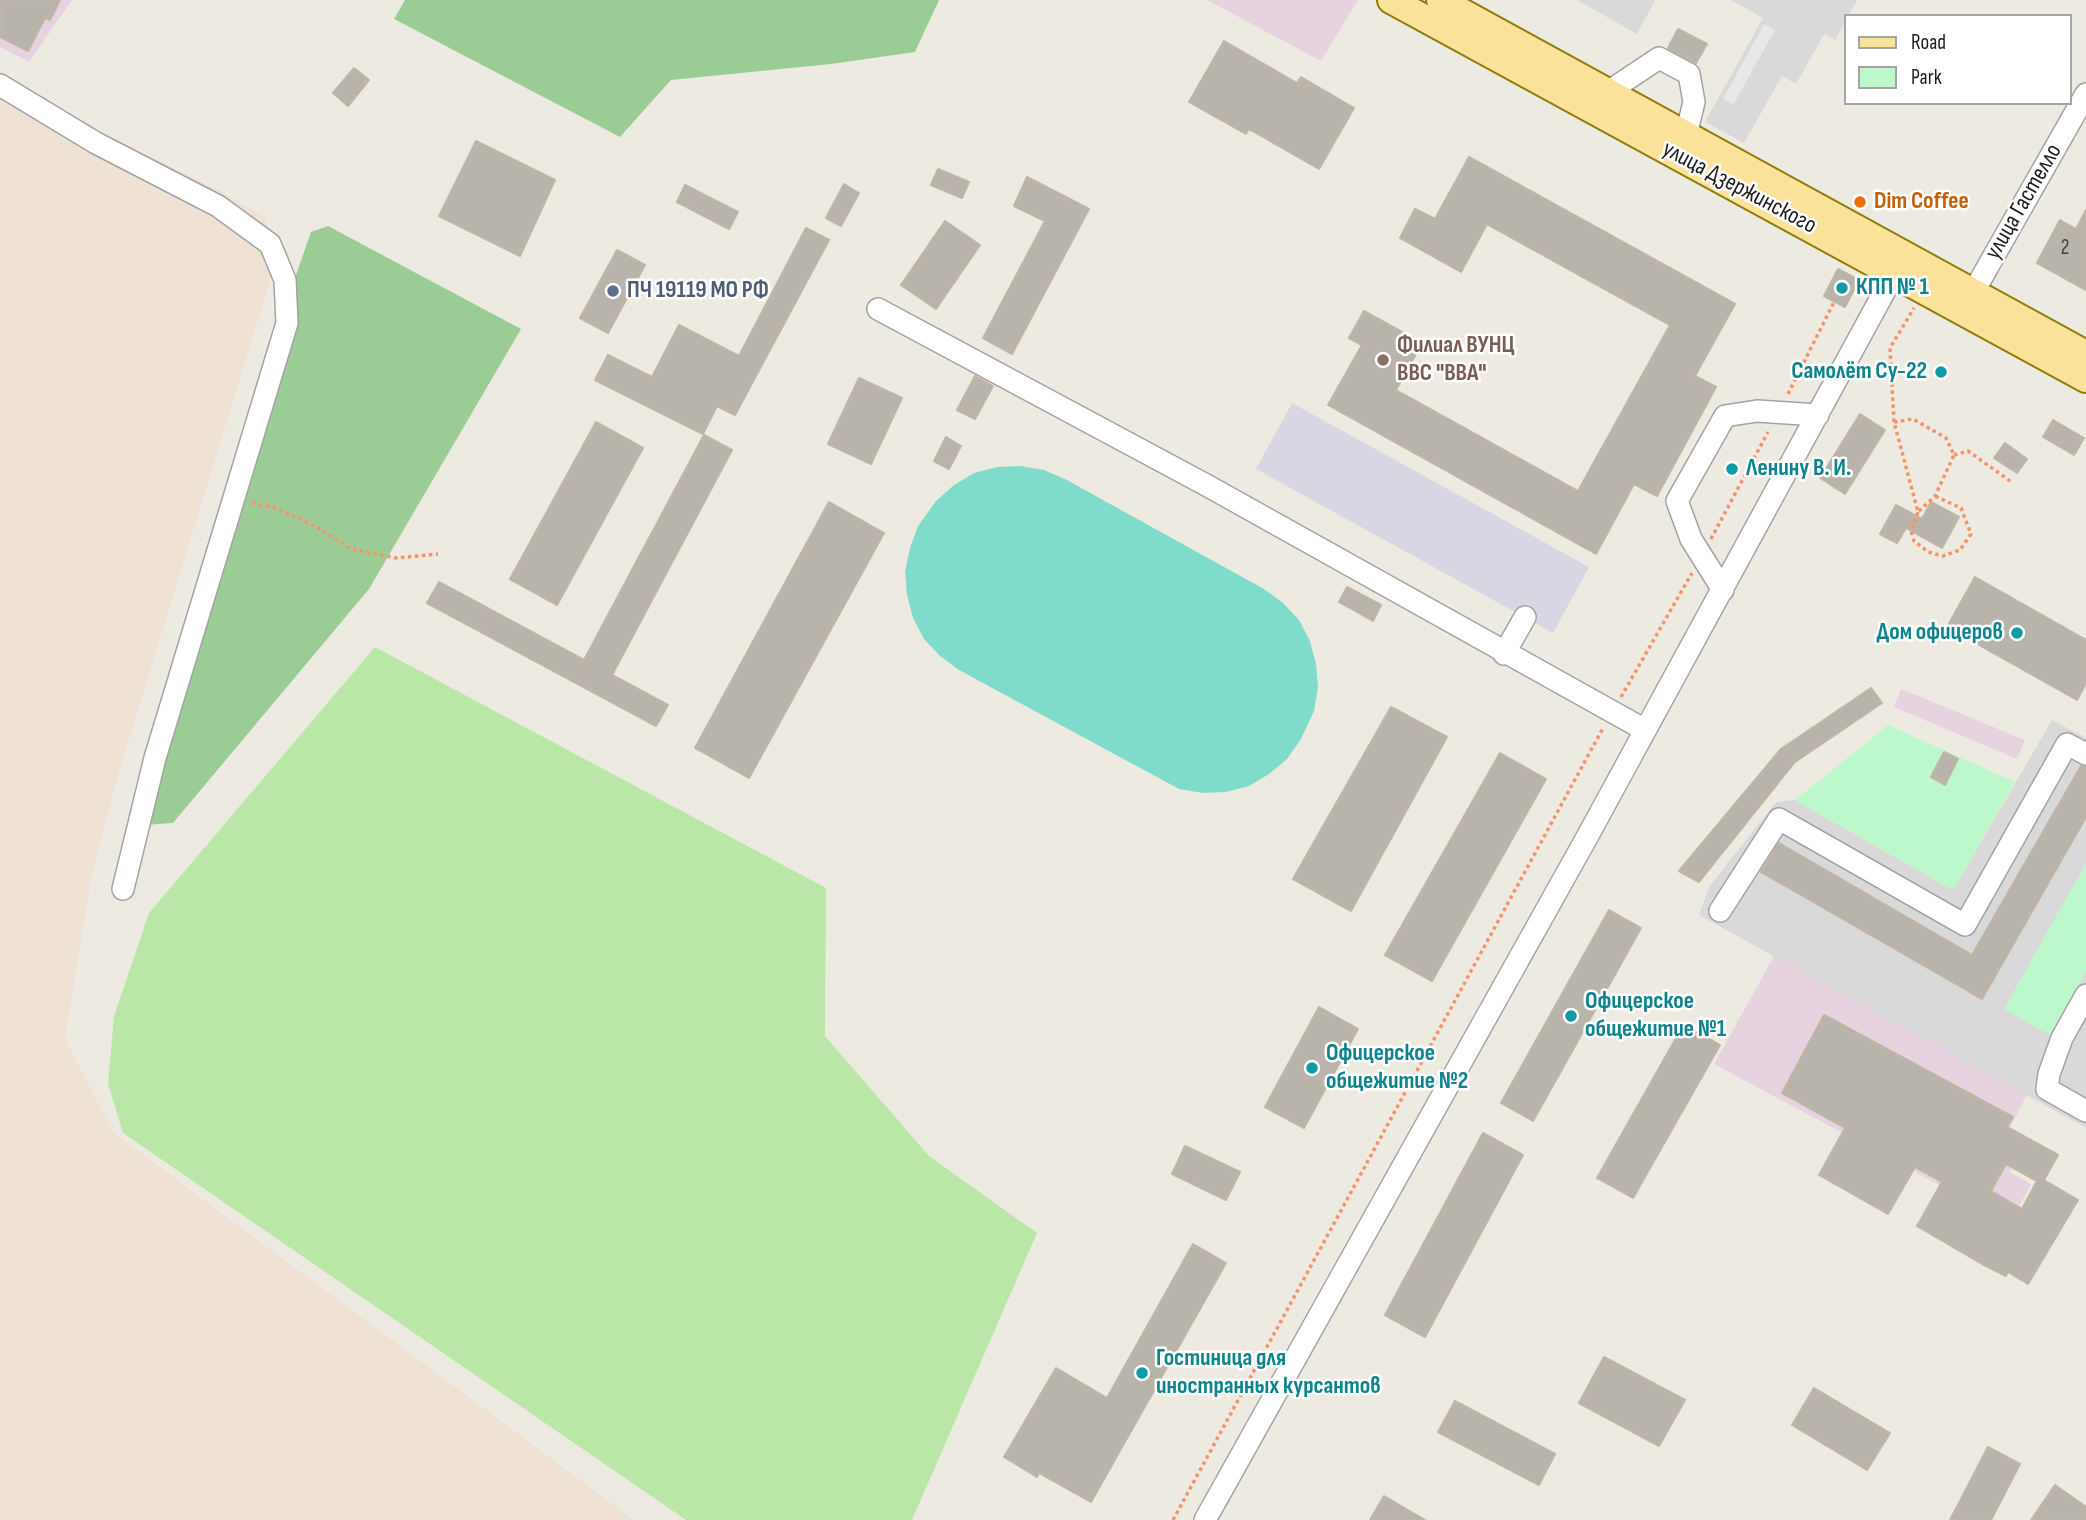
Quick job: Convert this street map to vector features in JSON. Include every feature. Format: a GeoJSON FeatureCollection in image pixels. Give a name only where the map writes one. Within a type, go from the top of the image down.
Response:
{"type":"FeatureCollection","features":[{"type":"Feature","properties":{"kind":"main road","name":"улица Дзержинского"},"geometry":{"type":"LineString","coordinates":[[1391,0],[1458,24],[1608,92],[1686,135],[1900,264]]}},
{"type":"Feature","properties":{"kind":"main road","name":"улица Дзержинского"},"geometry":{"type":"LineString","coordinates":[[1440,0],[1458,24],[1968,301],[2086,354]]}},
{"type":"Feature","properties":{"kind":"main road","name":"улица Дзержинского"},"geometry":{"type":"LineString","coordinates":[[1968,301],[2086,379]]}},
{"type":"Feature","properties":{"kind":"street"},"geometry":{"type":"LineString","coordinates":[[1608,92],[1659,58],[1689,74],[1694,102],[1686,135]]}},
{"type":"Feature","properties":{"kind":"street"},"geometry":{"type":"LineString","coordinates":[[0,85],[96,143],[218,206],[270,244],[285,280],[287,323],[155,758],[123,889]]}},
{"type":"Feature","properties":{"kind":"street","name":"улица Гастелло"},"geometry":{"type":"LineString","coordinates":[[1968,301],[2086,94]]}},
{"type":"Feature","properties":{"kind":"street"},"geometry":{"type":"LineString","coordinates":[[1205,1520],[1723,590],[1900,264]]}},
{"type":"Feature","properties":{"kind":"street"},"geometry":{"type":"LineString","coordinates":[[878,309],[1208,486],[1504,654],[1645,730]]}},
{"type":"Feature","properties":{"kind":"street"},"geometry":{"type":"LineString","coordinates":[[1723,590],[1702,557],[1677,501],[1725,416],[1779,412],[1818,415]]}},
{"type":"Feature","properties":{"kind":"street"},"geometry":{"type":"LineString","coordinates":[[1504,654],[1525,617]]}},
{"type":"Feature","properties":{"kind":"street"},"geometry":{"type":"LineString","coordinates":[[1720,911],[1779,819],[1965,925],[2067,744],[2086,754]]}},
{"type":"Feature","properties":{"kind":"street"},"geometry":{"type":"LineString","coordinates":[[2086,995],[2062,1038],[2049,1074],[2047,1089],[2086,1111]]}},
{"type":"Feature","properties":{"kind":"path"},"geometry":{"type":"LineString","coordinates":[[1918,301],[1890,348],[1895,422],[1918,512]]}},
{"type":"Feature","properties":{"kind":"path"},"geometry":{"type":"LineString","coordinates":[[1173,1520],[1612,712],[1702,557],[1834,302]]}},
{"type":"Feature","properties":{"kind":"path"},"geometry":{"type":"LineString","coordinates":[[1895,422],[1913,419],[1946,438],[1954,455]]}},
{"type":"Feature","properties":{"kind":"path"},"geometry":{"type":"LineString","coordinates":[[1935,496],[1961,509],[1971,534],[1960,550],[1943,556],[1928,552],[1914,541],[1911,531],[1918,512],[1935,496],[1954,455],[1968,451],[2013,483]]}},
{"type":"Feature","properties":{"kind":"path"},"geometry":{"type":"LineString","coordinates":[[233,500],[275,508],[317,527],[352,549],[397,558],[438,554]]}},
{"type":"Feature","properties":{"kind":"shaded area"},"geometry":{"type":"Polygon","coordinates":[[[0,0],[72,0],[29,62],[0,47],[0,0]]]}},
{"type":"Feature","properties":{"kind":"shaded area"},"geometry":{"type":"Polygon","coordinates":[[[1207,0],[1358,0],[1321,61],[1207,0]]]}},
{"type":"Feature","properties":{"kind":"shaded area"},"geometry":{"type":"Polygon","coordinates":[[[1577,0],[1655,0],[1637,34],[1577,0]]]}},
{"type":"Feature","properties":{"kind":"shaded area"},"geometry":{"type":"Polygon","coordinates":[[[1731,0],[1857,0],[1849,14],[1844,14],[1844,24],[1835,40],[1824,34],[1796,84],[1782,76],[1744,143],[1705,122],[1763,18],[1731,0]]]}},
{"type":"Feature","properties":{"kind":"shaded area"},"geometry":{"type":"Polygon","coordinates":[[[1764,24],[1775,30],[1733,105],[1723,99],[1764,24]]]}},
{"type":"Feature","properties":{"kind":"shaded area"},"geometry":{"type":"Polygon","coordinates":[[[0,70],[63,113],[226,194],[265,218],[278,255],[119,772],[91,879],[65,1039],[114,1133],[634,1520],[0,1520],[0,70]]]}},
{"type":"Feature","properties":{"kind":"shaded area"},"geometry":{"type":"Polygon","coordinates":[[[1292,403],[1589,567],[1553,633],[1256,469],[1292,403]]]}},
{"type":"Feature","properties":{"kind":"shaded area"},"geometry":{"type":"Polygon","coordinates":[[[1020,466],[1044,470],[1065,479],[1264,589],[1283,603],[1299,620],[1310,641],[1318,687],[1314,711],[1301,739],[1287,759],[1249,786],[1226,792],[1203,793],[1179,789],[959,670],[940,656],[924,639],[913,618],[905,572],[918,526],[936,501],[954,485],[974,473],[997,467],[1020,466]]]}},
{"type":"Feature","properties":{"kind":"shaded area"},"geometry":{"type":"Polygon","coordinates":[[[1901,689],[2025,740],[2017,759],[1894,707],[1901,689]]]}},
{"type":"Feature","properties":{"kind":"shaded area"},"geometry":{"type":"Polygon","coordinates":[[[2052,720],[2086,738],[2086,1128],[1699,915],[1709,887],[1776,802],[1795,800],[1953,890],[2052,720]]]}},
{"type":"Feature","properties":{"kind":"shaded area"},"geometry":{"type":"Polygon","coordinates":[[[1774,956],[2027,1095],[2007,1133],[2022,1145],[2009,1172],[2031,1184],[2010,1223],[1714,1064],[1774,956]]]}},
{"type":"Feature","properties":{"kind":"green space"},"geometry":{"type":"Polygon","coordinates":[[[405,0],[939,0],[915,52],[831,64],[671,80],[620,137],[394,19],[405,0]]]}},
{"type":"Feature","properties":{"kind":"green space"},"geometry":{"type":"Polygon","coordinates":[[[328,226],[521,329],[369,589],[173,823],[130,826],[275,335],[311,232],[328,226]]]}},
{"type":"Feature","properties":{"kind":"green space"},"geometry":{"type":"Polygon","coordinates":[[[375,647],[826,888],[825,1036],[929,1156],[1037,1233],[912,1520],[686,1520],[123,1133],[108,1084],[114,1016],[149,913],[375,647]]]}},
{"type":"Feature","properties":{"kind":"green space"},"geometry":{"type":"Polygon","coordinates":[[[1888,725],[2015,782],[1953,890],[1795,800],[1888,725]]]}},
{"type":"Feature","properties":{"kind":"green space"},"geometry":{"type":"Polygon","coordinates":[[[2086,863],[2086,972],[2050,1035],[2004,1009],[2086,863]]]}},
{"type":"Feature","properties":{"kind":"building"},"geometry":{"type":"Polygon","coordinates":[[[0,0],[60,0],[50,20],[45,18],[28,51],[0,37],[0,0]]]}},
{"type":"Feature","properties":{"kind":"building"},"geometry":{"type":"Polygon","coordinates":[[[1678,29],[1707,44],[1696,63],[1668,48],[1678,29]]]}},
{"type":"Feature","properties":{"kind":"building"},"geometry":{"type":"Polygon","coordinates":[[[1224,41],[1297,83],[1301,77],[1354,108],[1319,169],[1249,129],[1246,134],[1189,102],[1224,41]]]}},
{"type":"Feature","properties":{"kind":"building"},"geometry":{"type":"Polygon","coordinates":[[[354,68],[369,80],[348,106],[333,93],[354,68]]]}},
{"type":"Feature","properties":{"kind":"building"},"geometry":{"type":"Polygon","coordinates":[[[476,141],[555,180],[520,256],[439,216],[476,141]]]}},
{"type":"Feature","properties":{"kind":"building","name":"Филиал ВУНЦ ВВС \"ВВА\""},"geometry":{"type":"Polygon","coordinates":[[[1469,157],[1735,304],[1695,376],[1716,387],[1657,496],[1634,484],[1596,554],[1328,405],[1362,345],[1349,338],[1364,311],[1422,343],[1396,390],[1578,491],[1670,325],[1487,224],[1461,272],[1400,238],[1415,209],[1435,219],[1469,157]]]}},
{"type":"Feature","properties":{"kind":"building"},"geometry":{"type":"Polygon","coordinates":[[[938,169],[969,182],[962,198],[931,185],[938,169]]]}},
{"type":"Feature","properties":{"kind":"building"},"geometry":{"type":"Polygon","coordinates":[[[1027,177],[1089,209],[1012,354],[983,338],[1045,221],[1014,206],[1027,177]]]}},
{"type":"Feature","properties":{"kind":"building"},"geometry":{"type":"Polygon","coordinates":[[[844,184],[859,193],[841,226],[826,218],[844,184]]]}},
{"type":"Feature","properties":{"kind":"building"},"geometry":{"type":"Polygon","coordinates":[[[685,185],[738,212],[729,229],[677,202],[685,185]]]}},
{"type":"Feature","properties":{"kind":"building"},"geometry":{"type":"Polygon","coordinates":[[[2086,210],[2086,290],[2037,263],[2060,220],[2076,229],[2086,210]]]}},
{"type":"Feature","properties":{"kind":"building"},"geometry":{"type":"Polygon","coordinates":[[[945,221],[980,245],[936,309],[901,285],[945,221]]]}},
{"type":"Feature","properties":{"kind":"building"},"geometry":{"type":"Polygon","coordinates":[[[806,228],[829,240],[735,415],[717,406],[703,434],[595,380],[608,355],[652,377],[679,325],[739,356],[806,228]]]}},
{"type":"Feature","properties":{"kind":"building","name":"ПЧ 19119 МО РФ"},"geometry":{"type":"Polygon","coordinates":[[[617,250],[645,265],[608,333],[580,318],[617,250]]]}},
{"type":"Feature","properties":{"kind":"building","name":"КПП № 1"},"geometry":{"type":"Polygon","coordinates":[[[1838,269],[1859,280],[1845,307],[1824,296],[1838,269]]]}},
{"type":"Feature","properties":{"kind":"building"},"geometry":{"type":"Polygon","coordinates":[[[975,376],[993,386],[975,419],[957,410],[975,376]]]}},
{"type":"Feature","properties":{"kind":"building"},"geometry":{"type":"Polygon","coordinates":[[[859,378],[902,398],[871,464],[828,444],[859,378]]]}},
{"type":"Feature","properties":{"kind":"building"},"geometry":{"type":"Polygon","coordinates":[[[1860,414],[1885,430],[1845,494],[1820,478],[1860,414]]]}},
{"type":"Feature","properties":{"kind":"building"},"geometry":{"type":"Polygon","coordinates":[[[2053,420],[2084,438],[2074,455],[2043,437],[2053,420]]]}},
{"type":"Feature","properties":{"kind":"building"},"geometry":{"type":"Polygon","coordinates":[[[596,422],[643,448],[557,605],[510,579],[596,422]]]}},
{"type":"Feature","properties":{"kind":"building"},"geometry":{"type":"Polygon","coordinates":[[[704,435],[732,450],[612,675],[668,705],[656,726],[427,603],[439,582],[584,660],[704,435]]]}},
{"type":"Feature","properties":{"kind":"building"},"geometry":{"type":"Polygon","coordinates":[[[946,437],[961,446],[949,469],[934,461],[946,437]]]}},
{"type":"Feature","properties":{"kind":"building"},"geometry":{"type":"Polygon","coordinates":[[[2005,443],[2027,459],[2017,473],[1994,458],[2005,443]]]}},
{"type":"Feature","properties":{"kind":"building"},"geometry":{"type":"Polygon","coordinates":[[[829,502],[884,533],[749,778],[695,748],[829,502]]]}},
{"type":"Feature","properties":{"kind":"building"},"geometry":{"type":"Polygon","coordinates":[[[1931,502],[1959,517],[1942,548],[1906,528],[1897,543],[1880,534],[1896,505],[1922,519],[1931,502]]]}},
{"type":"Feature","properties":{"kind":"building","name":"Дом офицеров"},"geometry":{"type":"Polygon","coordinates":[[[1975,577],[2086,640],[2086,683],[2077,700],[1947,627],[1975,577]]]}},
{"type":"Feature","properties":{"kind":"building"},"geometry":{"type":"Polygon","coordinates":[[[1347,587],[1381,605],[1373,621],[1339,602],[1347,587]]]}},
{"type":"Feature","properties":{"kind":"building"},"geometry":{"type":"Polygon","coordinates":[[[1871,688],[1882,703],[1795,762],[1699,882],[1679,871],[1781,749],[1871,688]]]}},
{"type":"Feature","properties":{"kind":"building"},"geometry":{"type":"Polygon","coordinates":[[[1391,707],[1447,737],[1351,911],[1293,879],[1391,707]]]}},
{"type":"Feature","properties":{"kind":"building"},"geometry":{"type":"Polygon","coordinates":[[[1944,752],[1958,759],[1945,785],[1931,777],[1944,752]]]}},
{"type":"Feature","properties":{"kind":"building"},"geometry":{"type":"Polygon","coordinates":[[[1500,753],[1546,779],[1432,981],[1385,955],[1500,753]]]}},
{"type":"Feature","properties":{"kind":"building"},"geometry":{"type":"Polygon","coordinates":[[[2081,766],[2086,767],[2086,817],[1982,999],[1761,872],[1779,843],[1972,955],[2081,766]]]}},
{"type":"Feature","properties":{"kind":"building","name":"Офицерское общежитие №1"},"geometry":{"type":"Polygon","coordinates":[[[1609,910],[1641,928],[1533,1121],[1501,1103],[1609,910]]]}},
{"type":"Feature","properties":{"kind":"building","name":"Офицерское общежитие №2"},"geometry":{"type":"Polygon","coordinates":[[[1319,1007],[1358,1029],[1304,1128],[1265,1107],[1319,1007]]]}},
{"type":"Feature","properties":{"kind":"building"},"geometry":{"type":"Polygon","coordinates":[[[1824,1015],[2013,1117],[2007,1127],[2058,1155],[2044,1180],[2078,1200],[2028,1284],[2008,1272],[2006,1276],[1982,1264],[1917,1226],[1942,1182],[1915,1167],[1888,1214],[1819,1175],[1845,1128],[1782,1093],[1824,1015]],[[2006,1164],[1991,1191],[2022,1209],[2037,1181],[2006,1164]]]}},
{"type":"Feature","properties":{"kind":"building"},"geometry":{"type":"Polygon","coordinates":[[[1684,1024],[1720,1045],[1633,1198],[1597,1178],[1684,1024]]]}},
{"type":"Feature","properties":{"kind":"building"},"geometry":{"type":"Polygon","coordinates":[[[1483,1133],[1523,1155],[1425,1337],[1385,1315],[1483,1133]]]}},
{"type":"Feature","properties":{"kind":"building"},"geometry":{"type":"Polygon","coordinates":[[[1185,1146],[1240,1172],[1226,1200],[1172,1174],[1185,1146]]]}},
{"type":"Feature","properties":{"kind":"building","name":"Гостиница для иностранных курсантов"},"geometry":{"type":"Polygon","coordinates":[[[1193,1244],[1226,1263],[1091,1502],[1039,1473],[1037,1477],[1004,1457],[1056,1368],[1107,1398],[1193,1244]]]}},
{"type":"Feature","properties":{"kind":"building"},"geometry":{"type":"Polygon","coordinates":[[[1604,1357],[1685,1400],[1659,1446],[1579,1403],[1604,1357]]]}},
{"type":"Feature","properties":{"kind":"building"},"geometry":{"type":"Polygon","coordinates":[[[1814,1388],[1890,1433],[1867,1470],[1792,1425],[1814,1388]]]}},
{"type":"Feature","properties":{"kind":"building"},"geometry":{"type":"Polygon","coordinates":[[[1455,1401],[1555,1454],[1539,1485],[1438,1432],[1455,1401]]]}},
{"type":"Feature","properties":{"kind":"building"},"geometry":{"type":"Polygon","coordinates":[[[1988,1447],[2020,1464],[1991,1520],[1950,1520],[1988,1447]]]}},
{"type":"Feature","properties":{"kind":"building"},"geometry":{"type":"Polygon","coordinates":[[[2055,1485],[2086,1507],[2086,1520],[2031,1520],[2055,1485]]]}},
{"type":"Feature","properties":{"kind":"building"},"geometry":{"type":"Polygon","coordinates":[[[1384,1496],[1425,1520],[1370,1520],[1384,1496]]]}},
{"type":"Feature","properties":{"kind":"place","name":"Dim Coffee"},"geometry":{"type":"Point","coordinates":[1860,202]}},
{"type":"Feature","properties":{"kind":"place","name":"КПП № 1"},"geometry":{"type":"Point","coordinates":[1842,288]}},
{"type":"Feature","properties":{"kind":"place","name":"ПЧ 19119 МО РФ"},"geometry":{"type":"Point","coordinates":[613,291]}},
{"type":"Feature","properties":{"kind":"place","name":"Филиал ВУНЦ ВВС \"ВВА\""},"geometry":{"type":"Point","coordinates":[1383,360]}},
{"type":"Feature","properties":{"kind":"place","name":"Самолёт Су-22"},"geometry":{"type":"Point","coordinates":[1941,372]}},
{"type":"Feature","properties":{"kind":"place","name":"Ленину В. И."},"geometry":{"type":"Point","coordinates":[1732,469]}},
{"type":"Feature","properties":{"kind":"place","name":"Дом офицеров"},"geometry":{"type":"Point","coordinates":[2017,633]}},
{"type":"Feature","properties":{"kind":"place","name":"Офицерское общежитие №1"},"geometry":{"type":"Point","coordinates":[1571,1016]}},
{"type":"Feature","properties":{"kind":"place","name":"Офицерское общежитие №2"},"geometry":{"type":"Point","coordinates":[1312,1068]}},
{"type":"Feature","properties":{"kind":"place","name":"Гостиница для иностранных курсантов"},"geometry":{"type":"Point","coordinates":[1142,1373]}}]}
